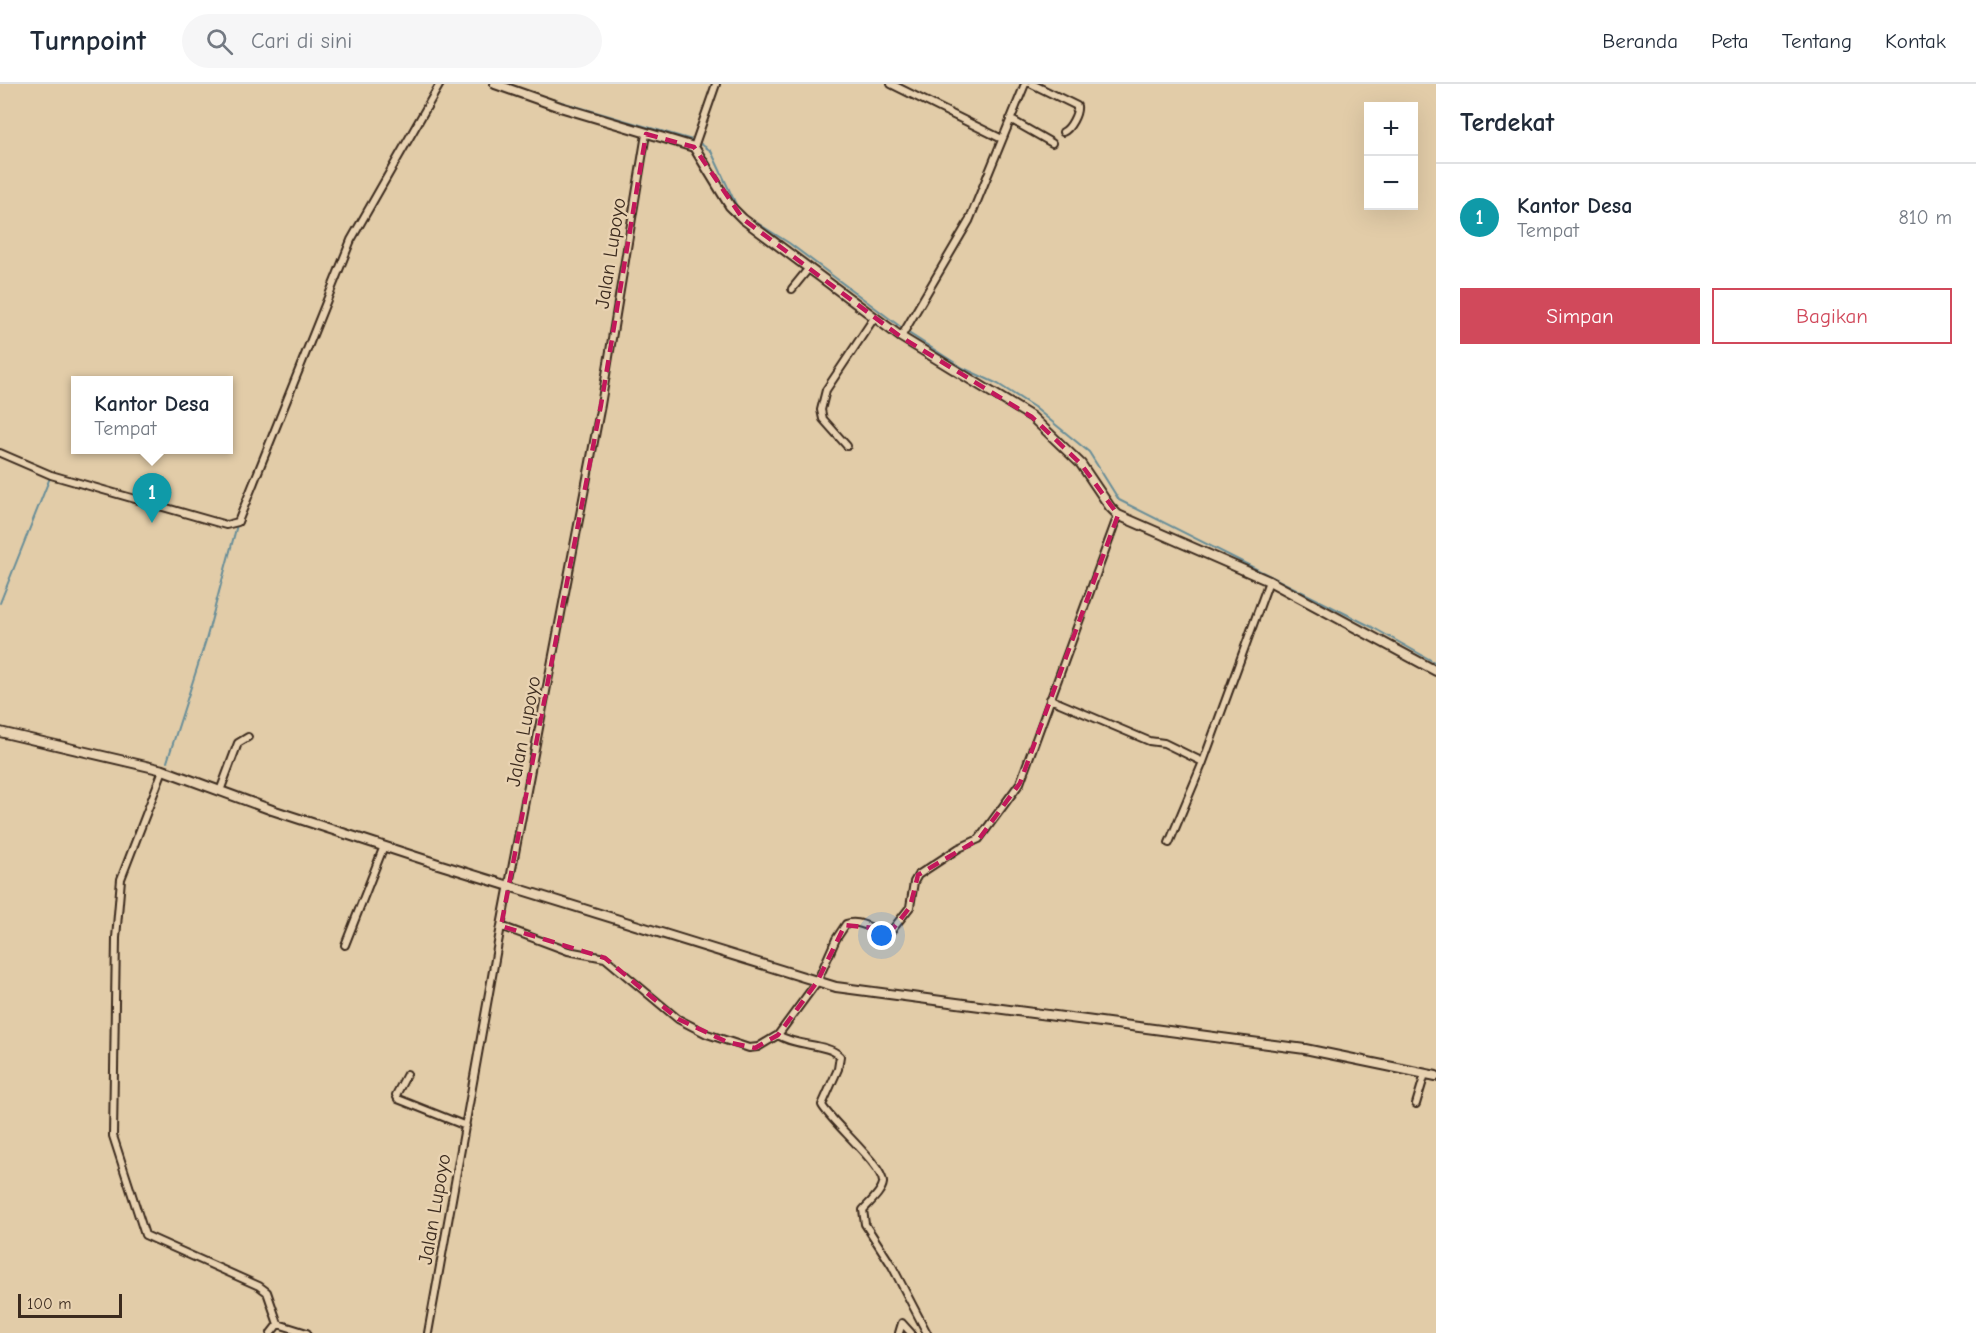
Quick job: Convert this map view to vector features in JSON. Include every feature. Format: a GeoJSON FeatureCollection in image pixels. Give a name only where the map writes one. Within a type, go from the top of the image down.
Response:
{"type":"FeatureCollection","features":[{"type":"Feature","properties":{"kind":"street"},"geometry":{"type":"LineString","coordinates":[[0,453],[51,475],[226,525],[238,522],[351,240],[440,84]]}},
{"type":"Feature","properties":{"kind":"street"},"geometry":{"type":"LineString","coordinates":[[495,84],[694,147],[737,214],[806,271],[872,321],[903,332],[1032,417],[1081,464],[1118,515],[1269,581],[1436,671]]}},
{"type":"Feature","properties":{"kind":"street"},"geometry":{"type":"LineString","coordinates":[[694,147],[716,84]]}},
{"type":"Feature","properties":{"kind":"street"},"geometry":{"type":"LineString","coordinates":[[891,84],[1002,139]]}},
{"type":"Feature","properties":{"kind":"street"},"geometry":{"type":"LineString","coordinates":[[903,332],[969,221],[1025,84]]}},
{"type":"Feature","properties":{"kind":"street"},"geometry":{"type":"LineString","coordinates":[[1032,84],[1077,106],[1077,111],[1068,129],[1063,132]]}},
{"type":"Feature","properties":{"kind":"street"},"geometry":{"type":"LineString","coordinates":[[1010,119],[1052,143]]}},
{"type":"Feature","properties":{"kind":"street","name":"Jalan Lupoyo"},"geometry":{"type":"LineString","coordinates":[[428,1333],[501,926],[513,888],[651,135]]}},
{"type":"Feature","properties":{"kind":"street"},"geometry":{"type":"LineString","coordinates":[[792,289],[806,271]]}},
{"type":"Feature","properties":{"kind":"street"},"geometry":{"type":"LineString","coordinates":[[847,446],[823,419],[821,410],[826,390],[872,321]]}},
{"type":"Feature","properties":{"kind":"street"},"geometry":{"type":"LineString","coordinates":[[501,926],[568,951],[605,958],[678,1019],[727,1042],[743,1048],[755,1048],[778,1035],[817,982],[846,924],[857,922],[882,931],[892,930],[909,907],[914,882],[918,875],[985,832],[1020,783],[1118,515]]}},
{"type":"Feature","properties":{"kind":"street"},"geometry":{"type":"LineString","coordinates":[[1169,843],[1203,762],[1269,581]]}},
{"type":"Feature","properties":{"kind":"street"},"geometry":{"type":"LineString","coordinates":[[1050,699],[1149,741],[1164,743],[1203,762]]}},
{"type":"Feature","properties":{"kind":"street"},"geometry":{"type":"LineString","coordinates":[[0,732],[163,770],[513,888],[817,982],[870,993],[1305,1050],[1436,1076]]}},
{"type":"Feature","properties":{"kind":"street"},"geometry":{"type":"LineString","coordinates":[[220,791],[238,743],[248,737]]}},
{"type":"Feature","properties":{"kind":"street"},"geometry":{"type":"LineString","coordinates":[[163,770],[121,879],[116,938],[113,1136],[145,1235],[259,1286],[267,1292],[278,1324]]}},
{"type":"Feature","properties":{"kind":"street"},"geometry":{"type":"LineString","coordinates":[[345,945],[384,846]]}},
{"type":"Feature","properties":{"kind":"street"},"geometry":{"type":"LineString","coordinates":[[778,1035],[794,1043],[829,1050],[840,1056],[838,1069],[822,1105],[848,1133],[882,1178],[882,1187],[862,1212],[865,1224],[892,1266],[927,1333]]}},
{"type":"Feature","properties":{"kind":"street"},"geometry":{"type":"LineString","coordinates":[[407,1074],[396,1095],[398,1099],[466,1126]]}},
{"type":"Feature","properties":{"kind":"street"},"geometry":{"type":"LineString","coordinates":[[1416,1104],[1425,1074]]}},
{"type":"Feature","properties":{"kind":"street"},"geometry":{"type":"LineString","coordinates":[[899,1333],[902,1323],[911,1333]]}},
{"type":"Feature","properties":{"kind":"street"},"geometry":{"type":"LineString","coordinates":[[271,1333],[278,1324]]}},
{"type":"Feature","properties":{"kind":"street"},"geometry":{"type":"LineString","coordinates":[[278,1324],[307,1333]]}},
{"type":"Feature","properties":{"kind":"highlighted area"},"geometry":{"type":"Polygon","coordinates":[[[646,134],[694,147],[743,219],[901,337],[1032,417],[1081,464],[1118,515],[1020,783],[979,839],[918,875],[910,907],[892,930],[845,925],[817,982],[778,1035],[755,1048],[727,1042],[678,1019],[605,958],[501,926],[601,405],[646,134]]]}},
{"type":"Feature","properties":{"kind":"waterway"},"geometry":{"type":"LineString","coordinates":[[544,97],[692,140]]}},
{"type":"Feature","properties":{"kind":"waterway"},"geometry":{"type":"LineString","coordinates":[[701,144],[711,151],[739,211]]}},
{"type":"Feature","properties":{"kind":"waterway"},"geometry":{"type":"LineString","coordinates":[[743,214],[789,243],[910,334],[963,368],[998,384],[1034,407],[1089,452],[1119,500],[1372,627],[1436,663]]}},
{"type":"Feature","properties":{"kind":"waterway"},"geometry":{"type":"LineString","coordinates":[[0,603],[51,475]]}},
{"type":"Feature","properties":{"kind":"waterway"},"geometry":{"type":"LineString","coordinates":[[167,762],[206,640],[237,525]]}},
{"type":"Feature","properties":{"kind":"place","name":"Kantor Desa"},"geometry":{"type":"Point","coordinates":[152,523]}}]}
